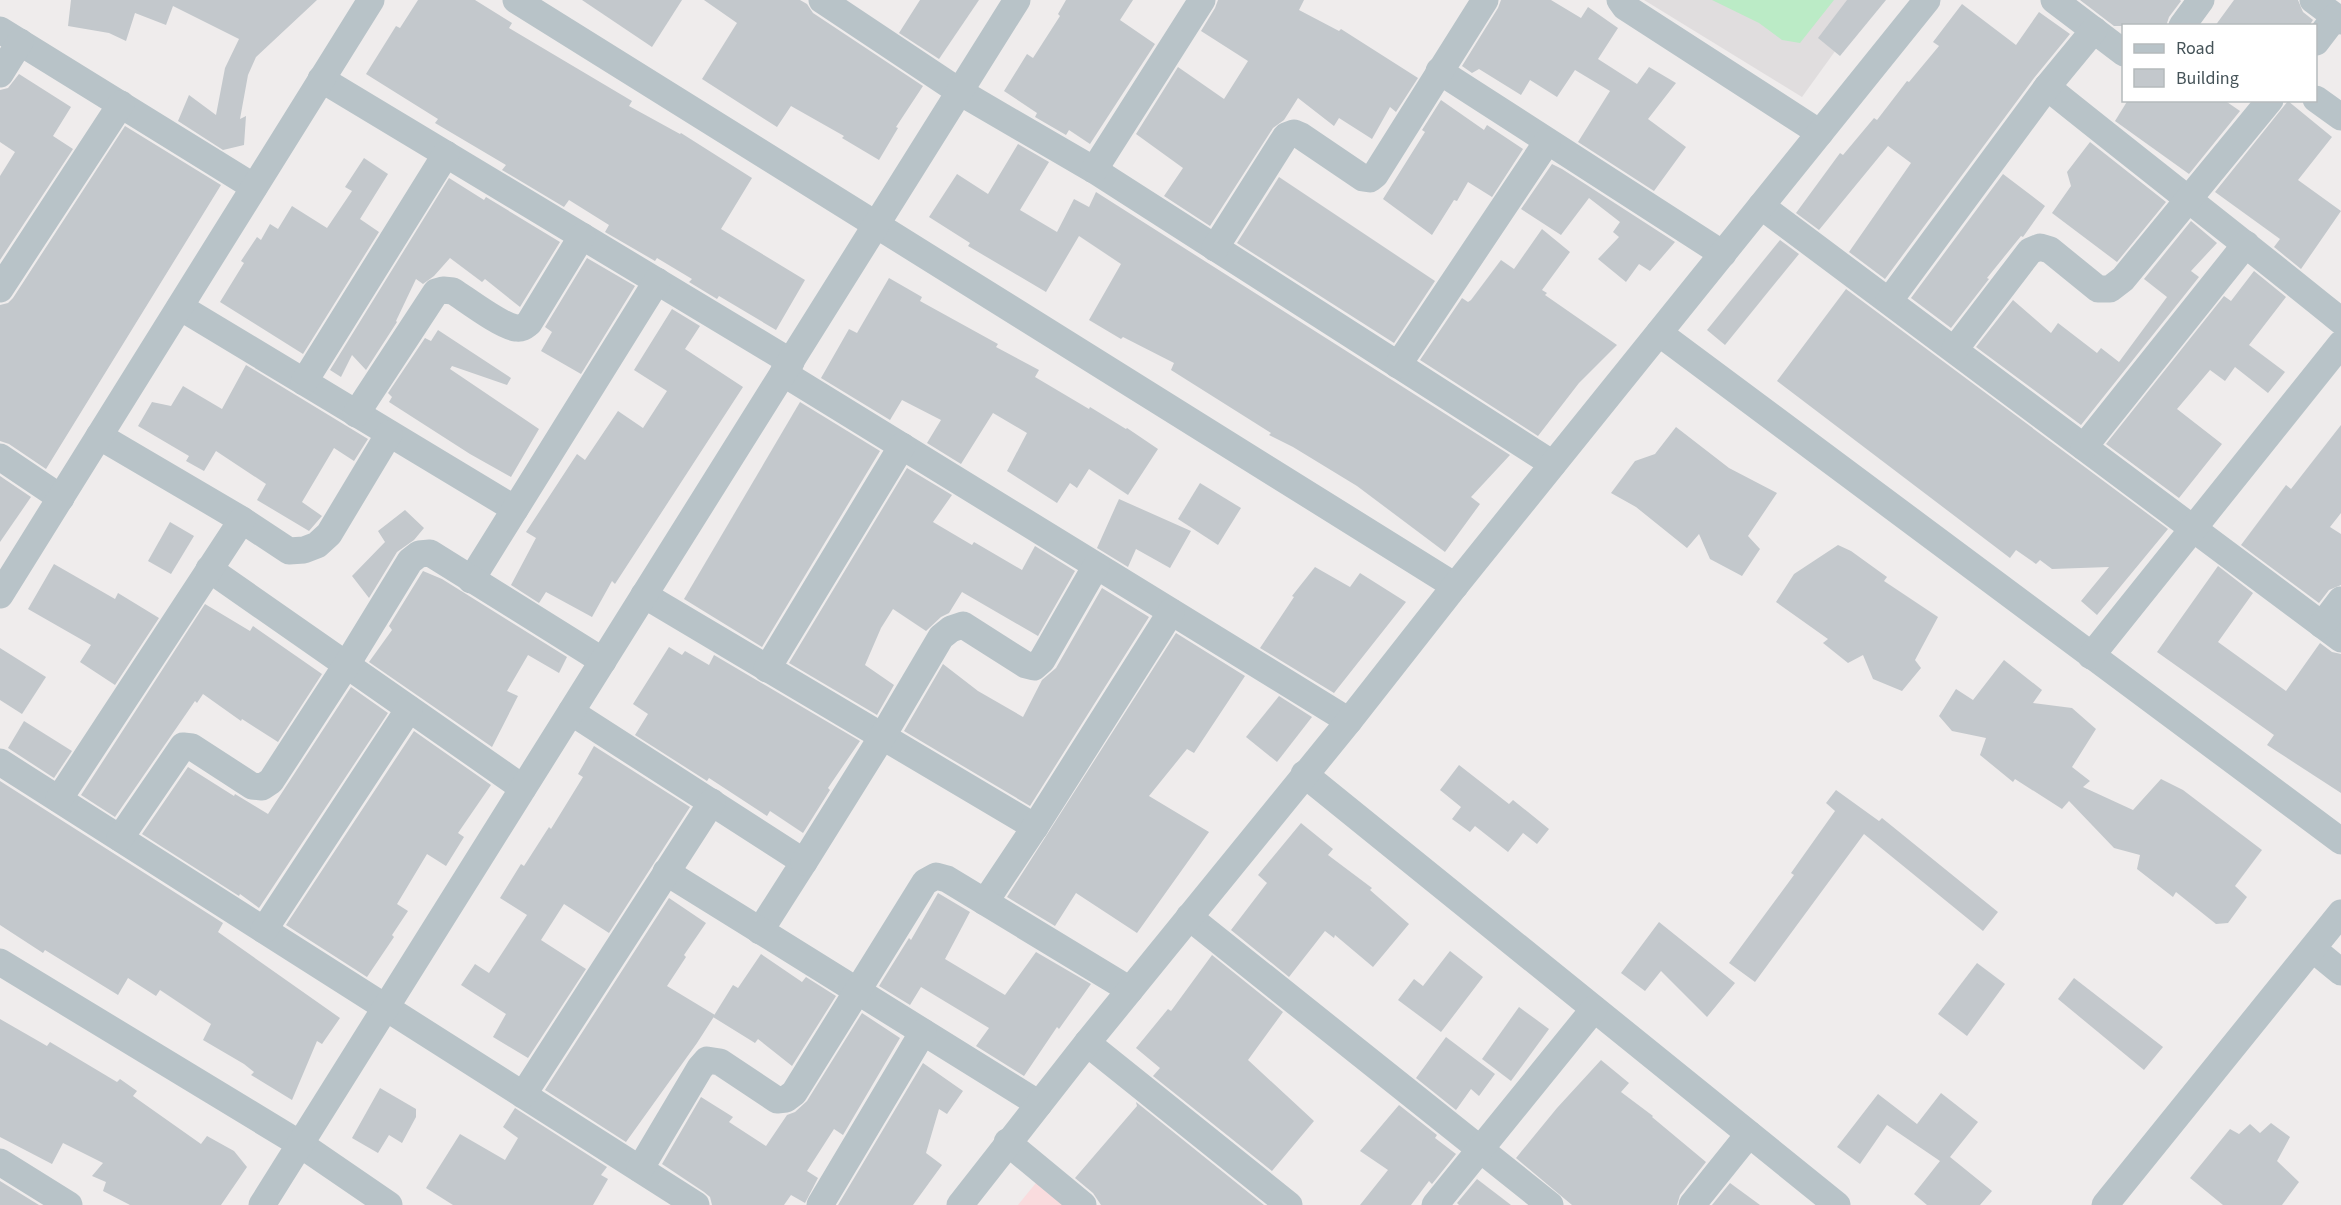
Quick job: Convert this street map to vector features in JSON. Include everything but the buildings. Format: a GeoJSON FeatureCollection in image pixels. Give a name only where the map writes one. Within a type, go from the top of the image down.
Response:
{"type":"FeatureCollection","features":[{"type":"Feature","properties":{"kind":"street"},"geometry":{"type":"LineString","coordinates":[[0,596],[371,0]]}},
{"type":"Feature","properties":{"kind":"street"},"geometry":{"type":"LineString","coordinates":[[516,0],[1455,586]]}},
{"type":"Feature","properties":{"kind":"street"},"geometry":{"type":"LineString","coordinates":[[262,1205],[1017,0]]}},
{"type":"Feature","properties":{"kind":"street"},"geometry":{"type":"LineString","coordinates":[[1094,170],[1202,0]]}},
{"type":"Feature","properties":{"kind":"street"},"geometry":{"type":"LineString","coordinates":[[1620,0],[1625,7],[1820,133]]}},
{"type":"Feature","properties":{"kind":"street"},"geometry":{"type":"LineString","coordinates":[[960,1205],[1007,1142],[1348,722],[1927,0]]}},
{"type":"Feature","properties":{"kind":"street"},"geometry":{"type":"LineString","coordinates":[[2054,0],[2122,51]]}},
{"type":"Feature","properties":{"kind":"street"},"geometry":{"type":"LineString","coordinates":[[2183,24],[2201,0]]}},
{"type":"Feature","properties":{"kind":"street"},"geometry":{"type":"LineString","coordinates":[[2313,0],[2338,19],[2317,41]]}},
{"type":"Feature","properties":{"kind":"street"},"geometry":{"type":"LineString","coordinates":[[1215,248],[1286,136],[1294,134],[1300,136],[1363,178],[1370,179],[1375,175],[1439,71],[1477,3]]}},
{"type":"Feature","properties":{"kind":"street"},"geometry":{"type":"LineString","coordinates":[[836,4],[960,92],[1094,170],[1553,464]]}},
{"type":"Feature","properties":{"kind":"street"},"geometry":{"type":"LineString","coordinates":[[1889,301],[2047,87],[2094,30]]}},
{"type":"Feature","properties":{"kind":"street"},"geometry":{"type":"LineString","coordinates":[[0,74],[10,36],[254,187]]}},
{"type":"Feature","properties":{"kind":"street"},"geometry":{"type":"LineString","coordinates":[[1439,71],[1723,254]]}},
{"type":"Feature","properties":{"kind":"street"},"geometry":{"type":"LineString","coordinates":[[321,79],[657,281],[902,446],[1348,722]]}},
{"type":"Feature","properties":{"kind":"street"},"geometry":{"type":"LineString","coordinates":[[2047,87],[2188,202],[2246,244],[2341,321]]}},
{"type":"Feature","properties":{"kind":"street"},"geometry":{"type":"LineString","coordinates":[[2317,100],[2341,117]]}},
{"type":"Feature","properties":{"kind":"street"},"geometry":{"type":"LineString","coordinates":[[1954,349],[2030,251],[2040,247],[2050,250],[2098,289],[2110,289],[2123,279],[2268,102]]}},
{"type":"Feature","properties":{"kind":"street"},"geometry":{"type":"LineString","coordinates":[[0,289],[121,105]]}},
{"type":"Feature","properties":{"kind":"street"},"geometry":{"type":"LineString","coordinates":[[1398,365],[1547,142]]}},
{"type":"Feature","properties":{"kind":"street"},"geometry":{"type":"LineString","coordinates":[[304,382],[446,154]]}},
{"type":"Feature","properties":{"kind":"street"},"geometry":{"type":"LineString","coordinates":[[1761,206],[2331,632],[2341,600]]}},
{"type":"Feature","properties":{"kind":"street"},"geometry":{"type":"LineString","coordinates":[[356,414],[436,292],[453,291],[504,323],[514,328],[522,328],[529,323],[582,236]]}},
{"type":"Feature","properties":{"kind":"street"},"geometry":{"type":"LineString","coordinates":[[2084,447],[2246,244]]}},
{"type":"Feature","properties":{"kind":"street"},"geometry":{"type":"LineString","coordinates":[[471,580],[657,281]]}},
{"type":"Feature","properties":{"kind":"street"},"geometry":{"type":"LineString","coordinates":[[180,307],[514,509]]}},
{"type":"Feature","properties":{"kind":"street"},"geometry":{"type":"LineString","coordinates":[[1659,333],[2341,841]]}},
{"type":"Feature","properties":{"kind":"street"},"geometry":{"type":"LineString","coordinates":[[2091,656],[2341,344]]}},
{"type":"Feature","properties":{"kind":"street"},"geometry":{"type":"LineString","coordinates":[[99,436],[242,520],[289,551],[304,550],[317,545],[329,534],[389,434]]}},
{"type":"Feature","properties":{"kind":"street"},"geometry":{"type":"LineString","coordinates":[[767,669],[902,446]]}},
{"type":"Feature","properties":{"kind":"street"},"geometry":{"type":"LineString","coordinates":[[0,457],[61,498]]}},
{"type":"Feature","properties":{"kind":"street"},"geometry":{"type":"LineString","coordinates":[[59,799],[242,520]]}},
{"type":"Feature","properties":{"kind":"street"},"geometry":{"type":"LineString","coordinates":[[120,838],[183,746],[192,747],[252,786],[262,787],[271,781],[410,561],[419,554],[430,553],[603,661]]}},
{"type":"Feature","properties":{"kind":"street"},"geometry":{"type":"LineString","coordinates":[[760,931],[882,737],[941,637],[951,629],[963,625],[1026,665],[1034,667],[1042,660],[1096,566]]}},
{"type":"Feature","properties":{"kind":"street"},"geometry":{"type":"LineString","coordinates":[[209,569],[523,788]]}},
{"type":"Feature","properties":{"kind":"street"},"geometry":{"type":"LineString","coordinates":[[644,595],[1035,827]]}},
{"type":"Feature","properties":{"kind":"street"},"geometry":{"type":"LineString","coordinates":[[985,902],[1171,612]]}},
{"type":"Feature","properties":{"kind":"street"},"geometry":{"type":"LineString","coordinates":[[264,930],[409,709]]}},
{"type":"Feature","properties":{"kind":"street"},"geometry":{"type":"LineString","coordinates":[[571,712],[804,862]]}},
{"type":"Feature","properties":{"kind":"street"},"geometry":{"type":"LineString","coordinates":[[0,762],[696,1205]]}},
{"type":"Feature","properties":{"kind":"street"},"geometry":{"type":"LineString","coordinates":[[1304,774],[1837,1205]]}},
{"type":"Feature","properties":{"kind":"street"},"geometry":{"type":"LineString","coordinates":[[523,1095],[712,802]]}},
{"type":"Feature","properties":{"kind":"street"},"geometry":{"type":"LineString","coordinates":[[666,872],[1039,1104]]}},
{"type":"Feature","properties":{"kind":"street"},"geometry":{"type":"LineString","coordinates":[[640,1169],[707,1060],[720,1062],[777,1100],[786,1100],[794,1093],[925,882],[936,876],[947,879],[1130,990]]}},
{"type":"Feature","properties":{"kind":"street"},"geometry":{"type":"LineString","coordinates":[[2105,1205],[2341,913]]}},
{"type":"Feature","properties":{"kind":"street"},"geometry":{"type":"LineString","coordinates":[[1189,917],[1550,1205]]}},
{"type":"Feature","properties":{"kind":"street"},"geometry":{"type":"LineString","coordinates":[[2313,950],[2341,972]]}},
{"type":"Feature","properties":{"kind":"street"},"geometry":{"type":"LineString","coordinates":[[0,962],[300,1144],[389,1205]]}},
{"type":"Feature","properties":{"kind":"street"},"geometry":{"type":"LineString","coordinates":[[1435,1205],[1594,1009]]}},
{"type":"Feature","properties":{"kind":"street"},"geometry":{"type":"LineString","coordinates":[[820,1205],[923,1032]]}},
{"type":"Feature","properties":{"kind":"street"},"geometry":{"type":"LineString","coordinates":[[1087,1043],[1289,1205]]}},
{"type":"Feature","properties":{"kind":"street"},"geometry":{"type":"LineString","coordinates":[[1692,1205],[1749,1134]]}},
{"type":"Feature","properties":{"kind":"street"},"geometry":{"type":"LineString","coordinates":[[1007,1142],[1083,1205]]}},
{"type":"Feature","properties":{"kind":"street"},"geometry":{"type":"LineString","coordinates":[[0,1162],[69,1205]]}},
{"type":"Feature","properties":{"kind":"shaded area"},"geometry":{"type":"Polygon","coordinates":[[[1644,0],[1872,0],[1802,97],[1644,0]]]}},
{"type":"Feature","properties":{"kind":"shaded area"},"geometry":{"type":"Polygon","coordinates":[[[1040,1178],[1074,1205],[1018,1205],[1040,1178]]]}},
{"type":"Feature","properties":{"kind":"green space"},"geometry":{"type":"Polygon","coordinates":[[[1712,0],[1834,0],[1800,43],[1782,40],[1759,23],[1712,0]]]}}]}
